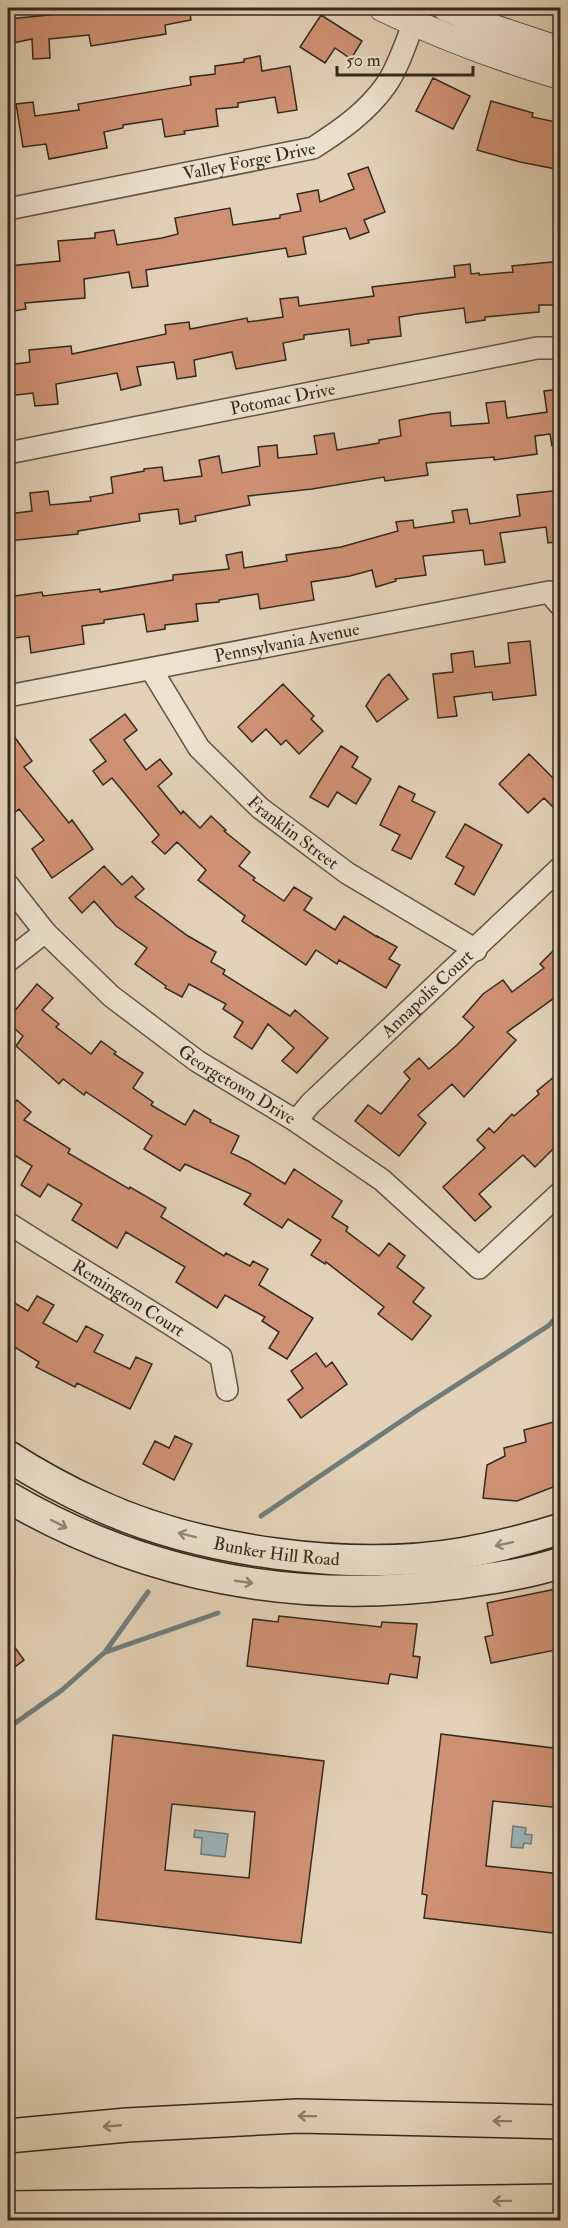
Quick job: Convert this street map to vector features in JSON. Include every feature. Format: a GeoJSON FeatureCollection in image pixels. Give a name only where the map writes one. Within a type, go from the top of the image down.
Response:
{"type":"FeatureCollection","features":[{"type":"Feature","properties":{"kind":"highway"},"geometry":{"type":"LineString","coordinates":[[8,2136],[127,2125],[298,2116],[561,2122]]}},
{"type":"Feature","properties":{"kind":"highway"},"geometry":{"type":"LineString","coordinates":[[8,2208],[561,2201]]}},
{"type":"Feature","properties":{"kind":"main road","name":"Bunker Hill Road"},"geometry":{"type":"LineString","coordinates":[[8,1456],[38,1475],[97,1505],[145,1523],[228,1545],[290,1555],[326,1559],[420,1558],[462,1553],[521,1541],[561,1529]]}},
{"type":"Feature","properties":{"kind":"main road","name":"Bunker Hill Road"},"geometry":{"type":"LineString","coordinates":[[8,1497],[66,1528],[129,1554],[190,1572],[282,1588],[356,1591],[428,1587],[465,1583],[561,1563]]}},
{"type":"Feature","properties":{"kind":"main road"},"geometry":{"type":"LineString","coordinates":[[462,1553],[465,1583]]}},
{"type":"Feature","properties":{"kind":"street"},"geometry":{"type":"LineString","coordinates":[[382,8],[416,15],[503,59],[561,76]]}},
{"type":"Feature","properties":{"kind":"street"},"geometry":{"type":"LineString","coordinates":[[446,8],[494,28],[561,50]]}},
{"type":"Feature","properties":{"kind":"street","name":"Valley Forge Drive"},"geometry":{"type":"LineString","coordinates":[[8,209],[313,148],[345,128],[363,112],[387,83],[416,15]]}},
{"type":"Feature","properties":{"kind":"street","name":"Potomac Drive"},"geometry":{"type":"LineString","coordinates":[[8,453],[537,348],[561,348]]}},
{"type":"Feature","properties":{"kind":"street","name":"Pennsylvania Avenue"},"geometry":{"type":"LineString","coordinates":[[8,696],[549,592],[561,604]]}},
{"type":"Feature","properties":{"kind":"street","name":"Franklin Street"},"geometry":{"type":"LineString","coordinates":[[151,669],[199,748],[260,808],[347,873],[476,950]]}},
{"type":"Feature","properties":{"kind":"street","name":"Annapolis Court"},"geometry":{"type":"LineString","coordinates":[[296,1121],[311,1103],[561,868]]}},
{"type":"Feature","properties":{"kind":"street","name":"Georgetown Drive"},"geometry":{"type":"LineString","coordinates":[[8,885],[45,932],[121,1003],[197,1061],[296,1121],[382,1180],[479,1268],[561,1192]]}},
{"type":"Feature","properties":{"kind":"street"},"geometry":{"type":"LineString","coordinates":[[8,961],[45,932]]}},
{"type":"Feature","properties":{"kind":"street","name":"Remington Court"},"geometry":{"type":"LineString","coordinates":[[8,1223],[100,1282],[172,1324],[221,1357],[227,1390]]}},
{"type":"Feature","properties":{"kind":"water"},"geometry":{"type":"Polygon","coordinates":[[[513,1826],[526,1828],[525,1834],[532,1835],[531,1844],[524,1843],[523,1848],[511,1847],[513,1826]]]}},
{"type":"Feature","properties":{"kind":"water"},"geometry":{"type":"Polygon","coordinates":[[[195,1830],[228,1834],[225,1857],[201,1854],[202,1838],[194,1837],[195,1830]]]}},
{"type":"Feature","properties":{"kind":"building"},"geometry":{"type":"Polygon","coordinates":[[[48,8],[189,8],[191,20],[165,25],[166,34],[91,46],[89,35],[49,39],[50,58],[33,59],[32,39],[8,44],[8,19],[49,15],[48,8]]]}},
{"type":"Feature","properties":{"kind":"building"},"geometry":{"type":"Polygon","coordinates":[[[321,15],[362,41],[351,59],[335,48],[325,63],[300,47],[321,15]]]}},
{"type":"Feature","properties":{"kind":"building"},"geometry":{"type":"Polygon","coordinates":[[[260,56],[262,71],[290,66],[297,110],[278,113],[275,97],[238,103],[238,107],[216,109],[218,126],[184,131],[185,134],[165,137],[162,119],[123,125],[123,128],[104,132],[107,148],[49,159],[46,144],[23,147],[16,104],[33,102],[35,116],[79,110],[78,104],[191,85],[190,77],[215,74],[215,66],[244,62],[244,59],[260,56]]]}},
{"type":"Feature","properties":{"kind":"building"},"geometry":{"type":"Polygon","coordinates":[[[433,78],[470,96],[453,129],[416,111],[433,78]]]}},
{"type":"Feature","properties":{"kind":"building"},"geometry":{"type":"Polygon","coordinates":[[[491,101],[533,113],[532,117],[561,123],[561,170],[477,150],[491,101]]]}},
{"type":"Feature","properties":{"kind":"building"},"geometry":{"type":"Polygon","coordinates":[[[368,167],[385,212],[364,220],[369,232],[350,239],[346,228],[303,237],[306,254],[288,257],[286,248],[146,270],[148,286],[132,288],[129,272],[84,279],[85,298],[25,303],[26,309],[8,312],[8,266],[60,261],[58,241],[95,238],[95,233],[114,230],[117,245],[162,238],[178,234],[175,218],[230,208],[233,225],[280,218],[280,215],[301,211],[297,194],[318,190],[320,202],[354,189],[348,174],[368,167]]]}},
{"type":"Feature","properties":{"kind":"building"},"geometry":{"type":"Polygon","coordinates":[[[561,261],[561,305],[539,305],[539,312],[485,317],[485,320],[466,323],[464,308],[417,314],[399,317],[401,336],[368,340],[369,343],[351,346],[349,329],[304,335],[304,339],[283,343],[286,360],[236,369],[232,352],[194,360],[196,376],[177,379],[174,362],[137,367],[141,385],[121,390],[117,373],[56,384],[58,404],[35,406],[33,393],[8,396],[8,365],[30,362],[29,350],[71,346],[72,354],[166,334],[165,325],[189,322],[190,329],[247,318],[248,322],[283,317],[280,299],[298,297],[299,306],[374,296],[372,287],[455,277],[454,266],[470,264],[471,274],[479,273],[479,275],[513,272],[512,266],[561,261]]]}},
{"type":"Feature","properties":{"kind":"building"},"geometry":{"type":"Polygon","coordinates":[[[561,389],[561,445],[552,446],[550,434],[535,436],[537,454],[494,460],[494,457],[426,463],[428,475],[385,481],[384,477],[312,489],[248,496],[250,505],[195,516],[196,521],[180,524],[178,509],[139,514],[140,521],[78,531],[78,534],[8,541],[8,514],[32,511],[30,493],[48,491],[50,505],[91,501],[90,497],[113,493],[111,477],[162,467],[164,481],[202,476],[199,460],[219,456],[222,473],[260,466],[258,447],[277,445],[278,458],[317,454],[314,436],[334,433],[337,450],[379,443],[379,440],[401,436],[399,420],[431,414],[450,412],[451,426],[489,423],[486,403],[505,401],[507,418],[547,412],[544,391],[561,389]]]}},
{"type":"Feature","properties":{"kind":"building"},"geometry":{"type":"Polygon","coordinates":[[[561,490],[561,541],[548,543],[546,527],[500,533],[505,562],[485,565],[483,550],[423,556],[426,575],[395,579],[396,581],[376,587],[372,570],[311,582],[314,600],[260,609],[258,594],[196,604],[198,621],[165,625],[165,629],[147,632],[144,614],[104,620],[104,623],[82,626],[84,644],[31,653],[29,636],[8,639],[8,597],[42,592],[43,596],[100,589],[100,592],[173,580],[173,575],[229,569],[226,555],[242,552],[244,568],[287,561],[286,555],[341,547],[398,531],[396,522],[413,520],[414,528],[454,522],[452,511],[467,509],[470,524],[520,516],[517,495],[561,490]]]}},
{"type":"Feature","properties":{"kind":"building"},"geometry":{"type":"Polygon","coordinates":[[[530,641],[536,695],[493,700],[492,692],[454,697],[457,716],[438,718],[433,674],[453,672],[451,654],[473,651],[475,667],[510,663],[508,643],[530,641]]]}},
{"type":"Feature","properties":{"kind":"building"},"geometry":{"type":"Polygon","coordinates":[[[389,674],[408,699],[377,722],[366,706],[382,680],[389,674]]]}},
{"type":"Feature","properties":{"kind":"building"},"geometry":{"type":"Polygon","coordinates":[[[283,684],[314,716],[311,719],[323,731],[299,754],[286,740],[281,745],[266,729],[252,742],[238,727],[283,684]]]}},
{"type":"Feature","properties":{"kind":"building"},"geometry":{"type":"Polygon","coordinates":[[[125,714],[137,730],[124,740],[146,770],[160,759],[172,774],[158,786],[181,814],[183,811],[200,828],[211,816],[226,830],[224,831],[250,852],[239,866],[255,878],[253,880],[284,901],[294,887],[312,898],[304,910],[335,930],[344,916],[397,947],[389,959],[400,965],[386,988],[339,960],[337,964],[316,950],[306,965],[242,921],[245,916],[198,880],[206,870],[177,842],[165,854],[152,842],[159,835],[112,778],[103,785],[93,771],[106,761],[90,740],[125,714]]]}},
{"type":"Feature","properties":{"kind":"building"},"geometry":{"type":"Polygon","coordinates":[[[8,728],[32,761],[24,767],[69,823],[72,820],[93,849],[52,878],[32,849],[44,840],[19,809],[8,818],[8,728]]]}},
{"type":"Feature","properties":{"kind":"building"},"geometry":{"type":"Polygon","coordinates":[[[341,746],[358,757],[352,767],[371,779],[356,804],[337,792],[328,807],[310,797],[341,746]]]}},
{"type":"Feature","properties":{"kind":"building"},"geometry":{"type":"Polygon","coordinates":[[[529,754],[561,786],[561,815],[544,798],[528,813],[499,784],[529,754]]]}},
{"type":"Feature","properties":{"kind":"building"},"geometry":{"type":"Polygon","coordinates":[[[399,786],[415,794],[412,801],[435,812],[411,859],[392,850],[400,835],[380,825],[399,786]]]}},
{"type":"Feature","properties":{"kind":"building"},"geometry":{"type":"Polygon","coordinates":[[[465,824],[502,845],[474,895],[455,884],[464,867],[446,857],[465,824]]]}},
{"type":"Feature","properties":{"kind":"building"},"geometry":{"type":"Polygon","coordinates":[[[104,866],[122,885],[132,876],[144,889],[135,897],[188,936],[216,952],[211,962],[225,970],[223,974],[290,1016],[295,1010],[328,1038],[297,1073],[282,1061],[294,1048],[268,1024],[252,1049],[234,1037],[243,1022],[223,1009],[226,1004],[189,984],[182,997],[165,988],[166,986],[135,964],[147,948],[116,926],[94,901],[82,913],[69,898],[104,866]]]}},
{"type":"Feature","properties":{"kind":"building"},"geometry":{"type":"Polygon","coordinates":[[[561,943],[561,993],[507,1032],[516,1040],[464,1097],[452,1084],[418,1115],[426,1123],[399,1156],[355,1121],[368,1105],[381,1114],[410,1079],[404,1072],[419,1058],[429,1069],[457,1045],[474,1027],[463,1017],[483,994],[503,980],[512,992],[544,968],[540,964],[561,943]]]}},
{"type":"Feature","properties":{"kind":"building"},"geometry":{"type":"Polygon","coordinates":[[[37,984],[53,998],[42,1010],[59,1024],[56,1027],[91,1054],[101,1041],[116,1052],[114,1054],[143,1073],[133,1088],[153,1102],[151,1105],[185,1125],[194,1110],[211,1120],[210,1122],[239,1136],[231,1153],[285,1184],[294,1169],[342,1201],[332,1217],[348,1227],[346,1231],[379,1256],[389,1243],[405,1256],[397,1267],[424,1288],[413,1302],[431,1316],[412,1340],[378,1314],[384,1307],[326,1262],[325,1264],[311,1255],[321,1240],[288,1219],[282,1228],[244,1204],[251,1194],[185,1164],[180,1171],[144,1149],[152,1136],[86,1092],[84,1095],[63,1079],[59,1084],[16,1046],[23,1036],[8,1023],[8,1019],[37,984]]]}},
{"type":"Feature","properties":{"kind":"building"},"geometry":{"type":"Polygon","coordinates":[[[561,1071],[561,1141],[535,1167],[523,1155],[479,1194],[491,1207],[475,1221],[443,1187],[485,1148],[477,1140],[489,1128],[494,1133],[512,1114],[514,1116],[539,1094],[537,1091],[561,1071]]]}},
{"type":"Feature","properties":{"kind":"building"},"geometry":{"type":"Polygon","coordinates":[[[17,1100],[31,1112],[24,1120],[70,1149],[68,1153],[166,1208],[161,1217],[224,1256],[226,1253],[250,1266],[253,1261],[268,1269],[259,1285],[313,1318],[287,1359],[269,1348],[279,1332],[262,1321],[265,1317],[225,1295],[217,1308],[176,1282],[185,1267],[126,1232],[117,1248],[72,1220],[82,1204],[48,1184],[40,1197],[21,1185],[32,1166],[8,1151],[8,1110],[17,1100]]]}},
{"type":"Feature","properties":{"kind":"building"},"geometry":{"type":"Polygon","coordinates":[[[37,1296],[54,1305],[43,1323],[77,1342],[86,1326],[103,1335],[94,1352],[130,1369],[136,1357],[152,1364],[130,1409],[77,1383],[75,1387],[36,1367],[39,1362],[8,1343],[8,1299],[28,1311],[37,1296]]]}},
{"type":"Feature","properties":{"kind":"building"},"geometry":{"type":"Polygon","coordinates":[[[316,1353],[326,1367],[332,1362],[347,1384],[301,1418],[288,1400],[303,1388],[291,1371],[316,1353]]]}},
{"type":"Feature","properties":{"kind":"building"},"geometry":{"type":"Polygon","coordinates":[[[561,1420],[561,1484],[517,1501],[483,1498],[487,1465],[505,1456],[504,1448],[526,1442],[524,1430],[561,1420]]]}},
{"type":"Feature","properties":{"kind":"building"},"geometry":{"type":"Polygon","coordinates":[[[175,1436],[192,1444],[174,1480],[143,1464],[155,1441],[169,1448],[175,1436]]]}},
{"type":"Feature","properties":{"kind":"building"},"geometry":{"type":"Polygon","coordinates":[[[561,1588],[561,1649],[491,1663],[485,1637],[493,1635],[487,1603],[561,1588]]]}},
{"type":"Feature","properties":{"kind":"building"},"geometry":{"type":"Polygon","coordinates":[[[279,1616],[381,1627],[382,1622],[417,1624],[413,1656],[420,1657],[417,1678],[390,1674],[388,1684],[247,1666],[253,1619],[278,1622],[279,1616]]]}},
{"type":"Feature","properties":{"kind":"building"},"geometry":{"type":"Polygon","coordinates":[[[8,1638],[24,1660],[8,1672],[8,1638]]]}},
{"type":"Feature","properties":{"kind":"building"},"geometry":{"type":"Polygon","coordinates":[[[441,1734],[561,1749],[561,1808],[493,1801],[486,1866],[561,1874],[561,1934],[424,1918],[427,1895],[422,1894],[441,1734]]]}},
{"type":"Feature","properties":{"kind":"building"},"geometry":{"type":"Polygon","coordinates":[[[113,1735],[324,1761],[301,1943],[96,1919],[113,1735]],[[172,1804],[165,1870],[249,1878],[255,1812],[172,1804]]]}},
{"type":"Feature","properties":{"kind":"waterway"},"geometry":{"type":"LineString","coordinates":[[261,1516],[416,1411],[548,1326],[560,1314]]}},
{"type":"Feature","properties":{"kind":"waterway"},"geometry":{"type":"LineString","coordinates":[[8,1728],[62,1690],[105,1652],[148,1592]]}},
{"type":"Feature","properties":{"kind":"waterway"},"geometry":{"type":"LineString","coordinates":[[106,1652],[218,1613]]}}]}
